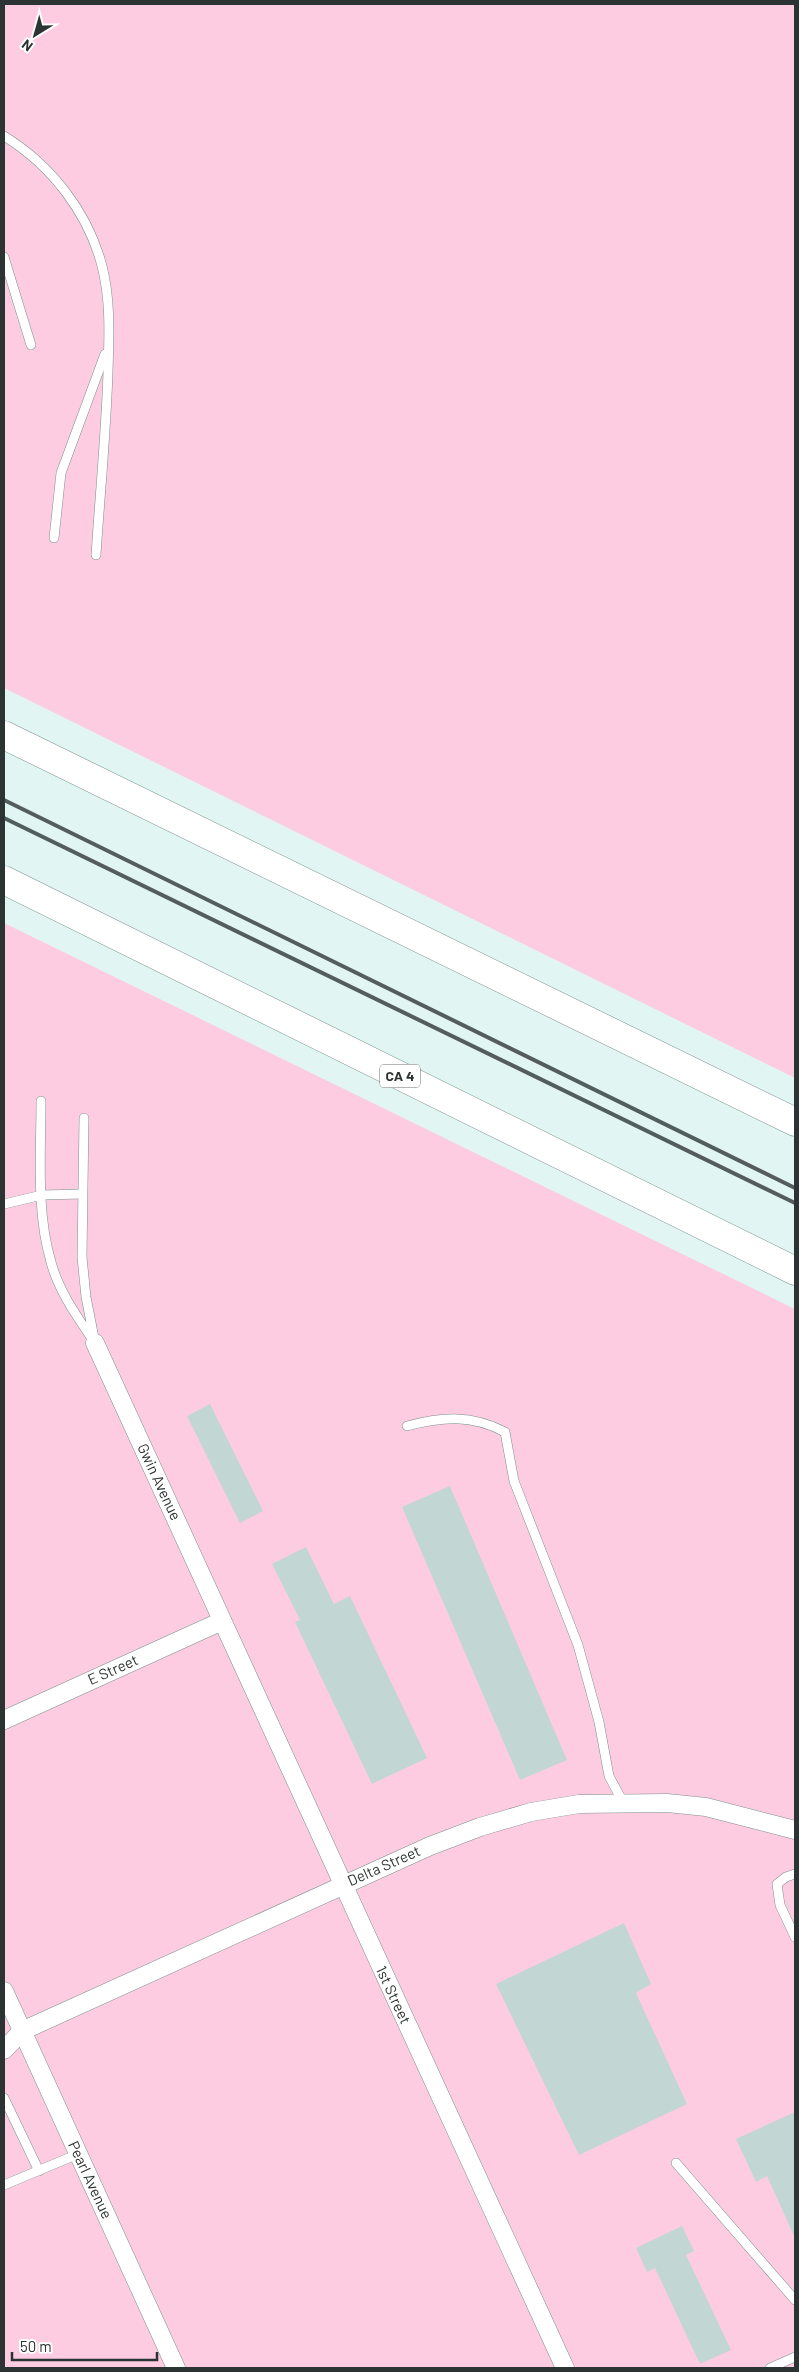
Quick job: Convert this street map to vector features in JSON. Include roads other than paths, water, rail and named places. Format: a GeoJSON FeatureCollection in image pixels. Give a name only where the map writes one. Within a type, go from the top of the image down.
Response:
{"type":"FeatureCollection","features":[{"type":"Feature","properties":{"kind":"highway"},"geometry":{"type":"LineString","coordinates":[[4,735],[795,1122]]}},
{"type":"Feature","properties":{"kind":"highway","name":"CA 4"},"geometry":{"type":"LineString","coordinates":[[4,880],[795,1271]]}},
{"type":"Feature","properties":{"kind":"street","name":"Gwin Avenue"},"geometry":{"type":"LineString","coordinates":[[95,1343],[222,1621]]}},
{"type":"Feature","properties":{"kind":"street","name":"E Street"},"geometry":{"type":"LineString","coordinates":[[4,1720],[222,1621]]}},
{"type":"Feature","properties":{"kind":"street","name":"1st Street"},"geometry":{"type":"LineString","coordinates":[[222,1621],[565,2368]]}},
{"type":"Feature","properties":{"kind":"street","name":"Delta Street"},"geometry":{"type":"LineString","coordinates":[[4,2050],[22,2031],[342,1884],[430,1846],[488,1824],[531,1812],[578,1804],[667,1803],[706,1807],[795,1830]]}},
{"type":"Feature","properties":{"kind":"street","name":"Pearl Avenue"},"geometry":{"type":"LineString","coordinates":[[4,1991],[176,2368]]}},
{"type":"Feature","properties":{"kind":"lane"},"geometry":{"type":"LineString","coordinates":[[4,136],[45,166],[71,198],[89,231],[102,266],[109,306],[106,436],[96,555]]}},
{"type":"Feature","properties":{"kind":"lane"},"geometry":{"type":"LineString","coordinates":[[4,257],[31,345]]}},
{"type":"Feature","properties":{"kind":"lane"},"geometry":{"type":"LineString","coordinates":[[54,538],[61,473],[108,341]]}},
{"type":"Feature","properties":{"kind":"lane"},"geometry":{"type":"LineString","coordinates":[[41,1101],[42,1195],[45,1233],[51,1263],[63,1292],[95,1343]]}},
{"type":"Feature","properties":{"kind":"lane"},"geometry":{"type":"LineString","coordinates":[[84,1118],[82,1257],[86,1297],[95,1343]]}},
{"type":"Feature","properties":{"kind":"lane"},"geometry":{"type":"LineString","coordinates":[[4,1204],[42,1195],[82,1194]]}},
{"type":"Feature","properties":{"kind":"lane"},"geometry":{"type":"LineString","coordinates":[[407,1426],[439,1418],[466,1418],[490,1424],[504,1432],[514,1481],[578,1645],[599,1722],[609,1776],[623,1802]]}},
{"type":"Feature","properties":{"kind":"lane"},"geometry":{"type":"LineString","coordinates":[[795,1874],[786,1877],[776,1884],[780,1905],[795,1937]]}},
{"type":"Feature","properties":{"kind":"lane"},"geometry":{"type":"LineString","coordinates":[[4,2098],[38,2171]]}},
{"type":"Feature","properties":{"kind":"lane"},"geometry":{"type":"LineString","coordinates":[[4,2185],[78,2154]]}},
{"type":"Feature","properties":{"kind":"lane"},"geometry":{"type":"LineString","coordinates":[[676,2163],[795,2300]]}},
{"type":"Feature","properties":{"kind":"lane"},"geometry":{"type":"LineString","coordinates":[[770,2368],[795,2357]]}},
{"type":"Feature","properties":{"kind":"railway"},"geometry":{"type":"LineString","coordinates":[[4,800],[795,1188]]}},
{"type":"Feature","properties":{"kind":"railway"},"geometry":{"type":"LineString","coordinates":[[4,818],[795,1203]]}}]}
